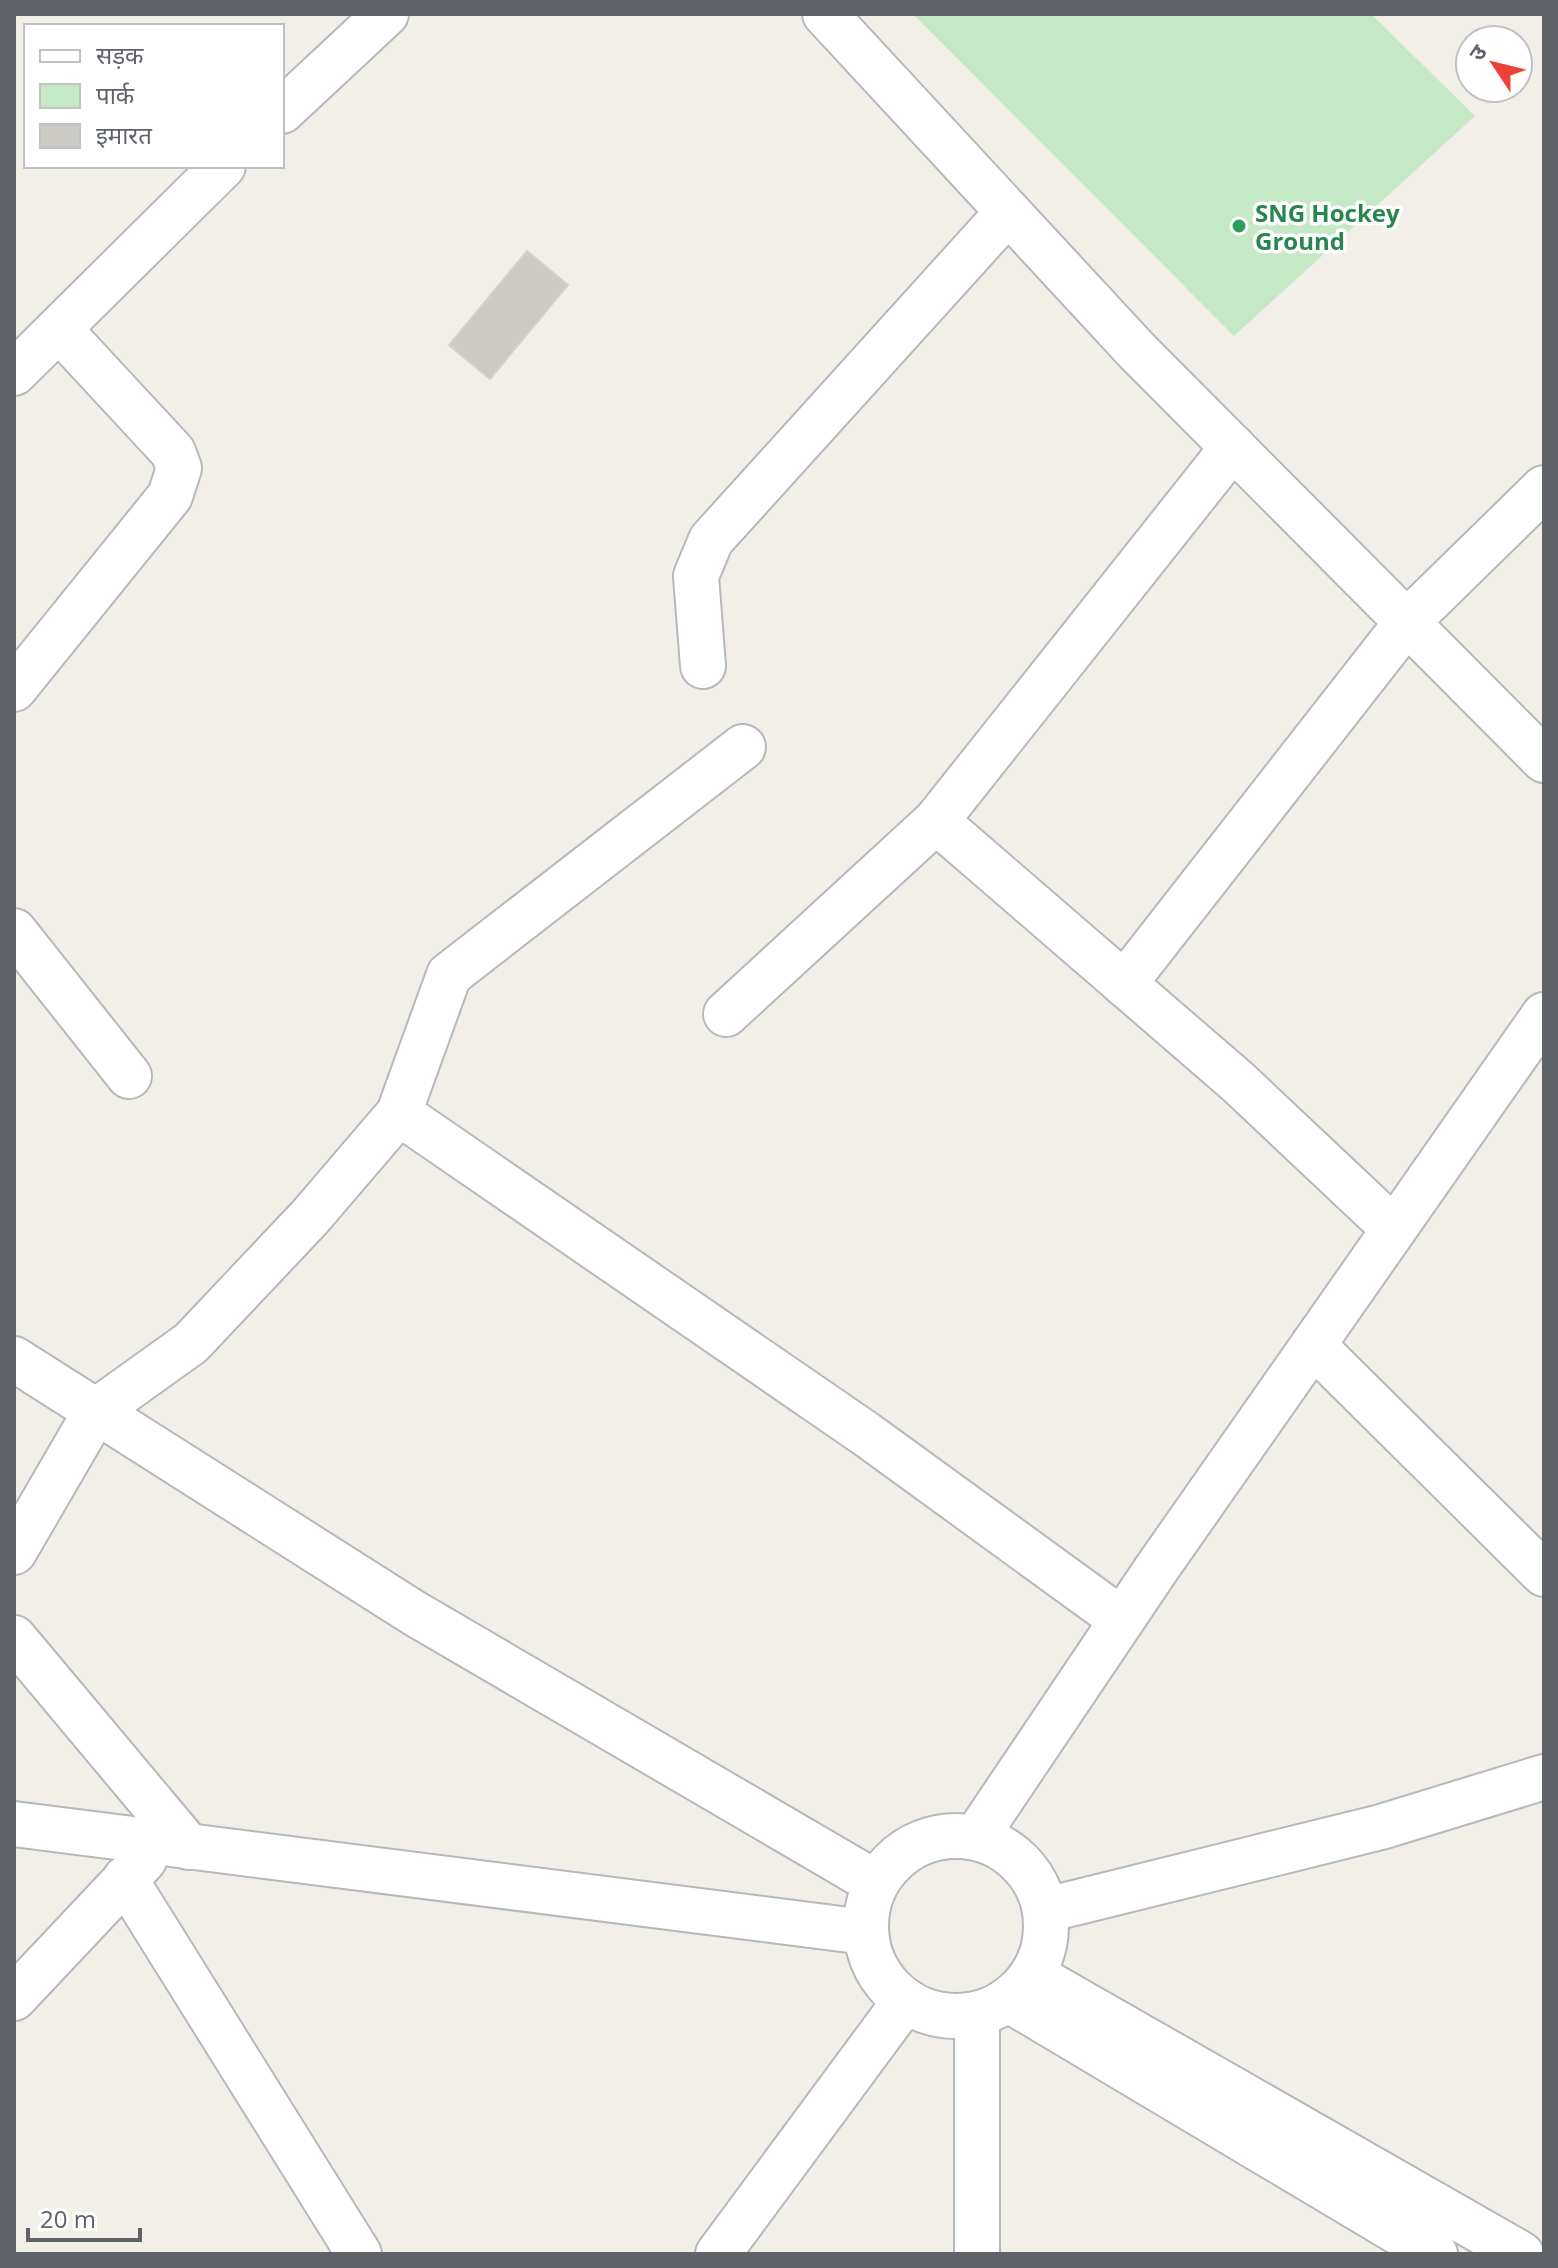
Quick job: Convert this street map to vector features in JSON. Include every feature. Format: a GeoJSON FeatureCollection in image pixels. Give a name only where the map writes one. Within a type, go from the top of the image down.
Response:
{"type":"FeatureCollection","features":[{"type":"Feature","properties":{"kind":"street"},"geometry":{"type":"LineString","coordinates":[[284,109],[386,14]]}},
{"type":"Feature","properties":{"kind":"street"},"geometry":{"type":"LineString","coordinates":[[825,14],[1137,351],[1544,760]]}},
{"type":"Feature","properties":{"kind":"street"},"geometry":{"type":"LineString","coordinates":[[14,373],[221,168]]}},
{"type":"Feature","properties":{"kind":"street"},"geometry":{"type":"LineString","coordinates":[[703,666],[696,576],[711,540],[1008,212]]}},
{"type":"Feature","properties":{"kind":"street"},"geometry":{"type":"LineString","coordinates":[[14,689],[170,496],[179,468],[173,452],[59,329]]}},
{"type":"Feature","properties":{"kind":"street"},"geometry":{"type":"LineString","coordinates":[[726,1014],[936,821],[1233,447]]}},
{"type":"Feature","properties":{"kind":"street"},"geometry":{"type":"LineString","coordinates":[[1124,984],[1407,622],[1544,488]]}},
{"type":"Feature","properties":{"kind":"street"},"geometry":{"type":"LineString","coordinates":[[14,1552],[96,1411],[191,1343],[310,1217],[399,1113],[449,975],[743,747]]}},
{"type":"Feature","properties":{"kind":"street"},"geometry":{"type":"LineString","coordinates":[[936,821],[1248,1092],[1394,1229]]}},
{"type":"Feature","properties":{"kind":"street"},"geometry":{"type":"LineString","coordinates":[[14,931],[129,1076]]}},
{"type":"Feature","properties":{"kind":"street"},"geometry":{"type":"LineString","coordinates":[[976,1837],[1122,1620],[1544,1015]]}},
{"type":"Feature","properties":{"kind":"street"},"geometry":{"type":"LineString","coordinates":[[399,1113],[866,1434],[1122,1620]]}},
{"type":"Feature","properties":{"kind":"street"},"geometry":{"type":"LineString","coordinates":[[1313,1345],[1544,1574]]}},
{"type":"Feature","properties":{"kind":"street"},"geometry":{"type":"LineString","coordinates":[[14,1359],[414,1613],[876,1883]]}},
{"type":"Feature","properties":{"kind":"street"},"geometry":{"type":"LineString","coordinates":[[14,1638],[174,1845]]}},
{"type":"Feature","properties":{"kind":"street"},"geometry":{"type":"LineString","coordinates":[[1046,1910],[1381,1827],[1544,1777]]}},
{"type":"Feature","properties":{"kind":"street"},"geometry":{"type":"LineString","coordinates":[[14,1824],[865,1932]]}},
{"type":"Feature","properties":{"kind":"street"},"geometry":{"type":"LineString","coordinates":[[977,2254],[1006,1996],[1046,1943],[1046,1910],[1033,1876],[1009,1851],[976,1837],[937,1837],[902,1853],[876,1883],[868,1907],[865,1932],[877,1971],[905,2001],[940,2016],[1006,1996],[1521,2254]]}},
{"type":"Feature","properties":{"kind":"street"},"geometry":{"type":"LineString","coordinates":[[14,1998],[125,1879],[174,1845]]}},
{"type":"Feature","properties":{"kind":"street"},"geometry":{"type":"LineString","coordinates":[[125,1879],[359,2254]]}},
{"type":"Feature","properties":{"kind":"street"},"geometry":{"type":"LineString","coordinates":[[1006,1996],[1435,2254]]}},
{"type":"Feature","properties":{"kind":"street"},"geometry":{"type":"LineString","coordinates":[[718,2254],[905,2001]]}},
{"type":"Feature","properties":{"kind":"green space","name":"SNG Hockey Ground"},"geometry":{"type":"Polygon","coordinates":[[[913,14],[1371,14],[1454,95],[1454,104],[1463,104],[1475,116],[1234,336],[913,14]]]}},
{"type":"Feature","properties":{"kind":"building"},"geometry":{"type":"Polygon","coordinates":[[[527,251],[568,285],[490,379],[449,345],[527,251]]]}},
{"type":"Feature","properties":{"kind":"place","name":"SNG Hockey Ground"},"geometry":{"type":"Point","coordinates":[1239,226]}}]}
